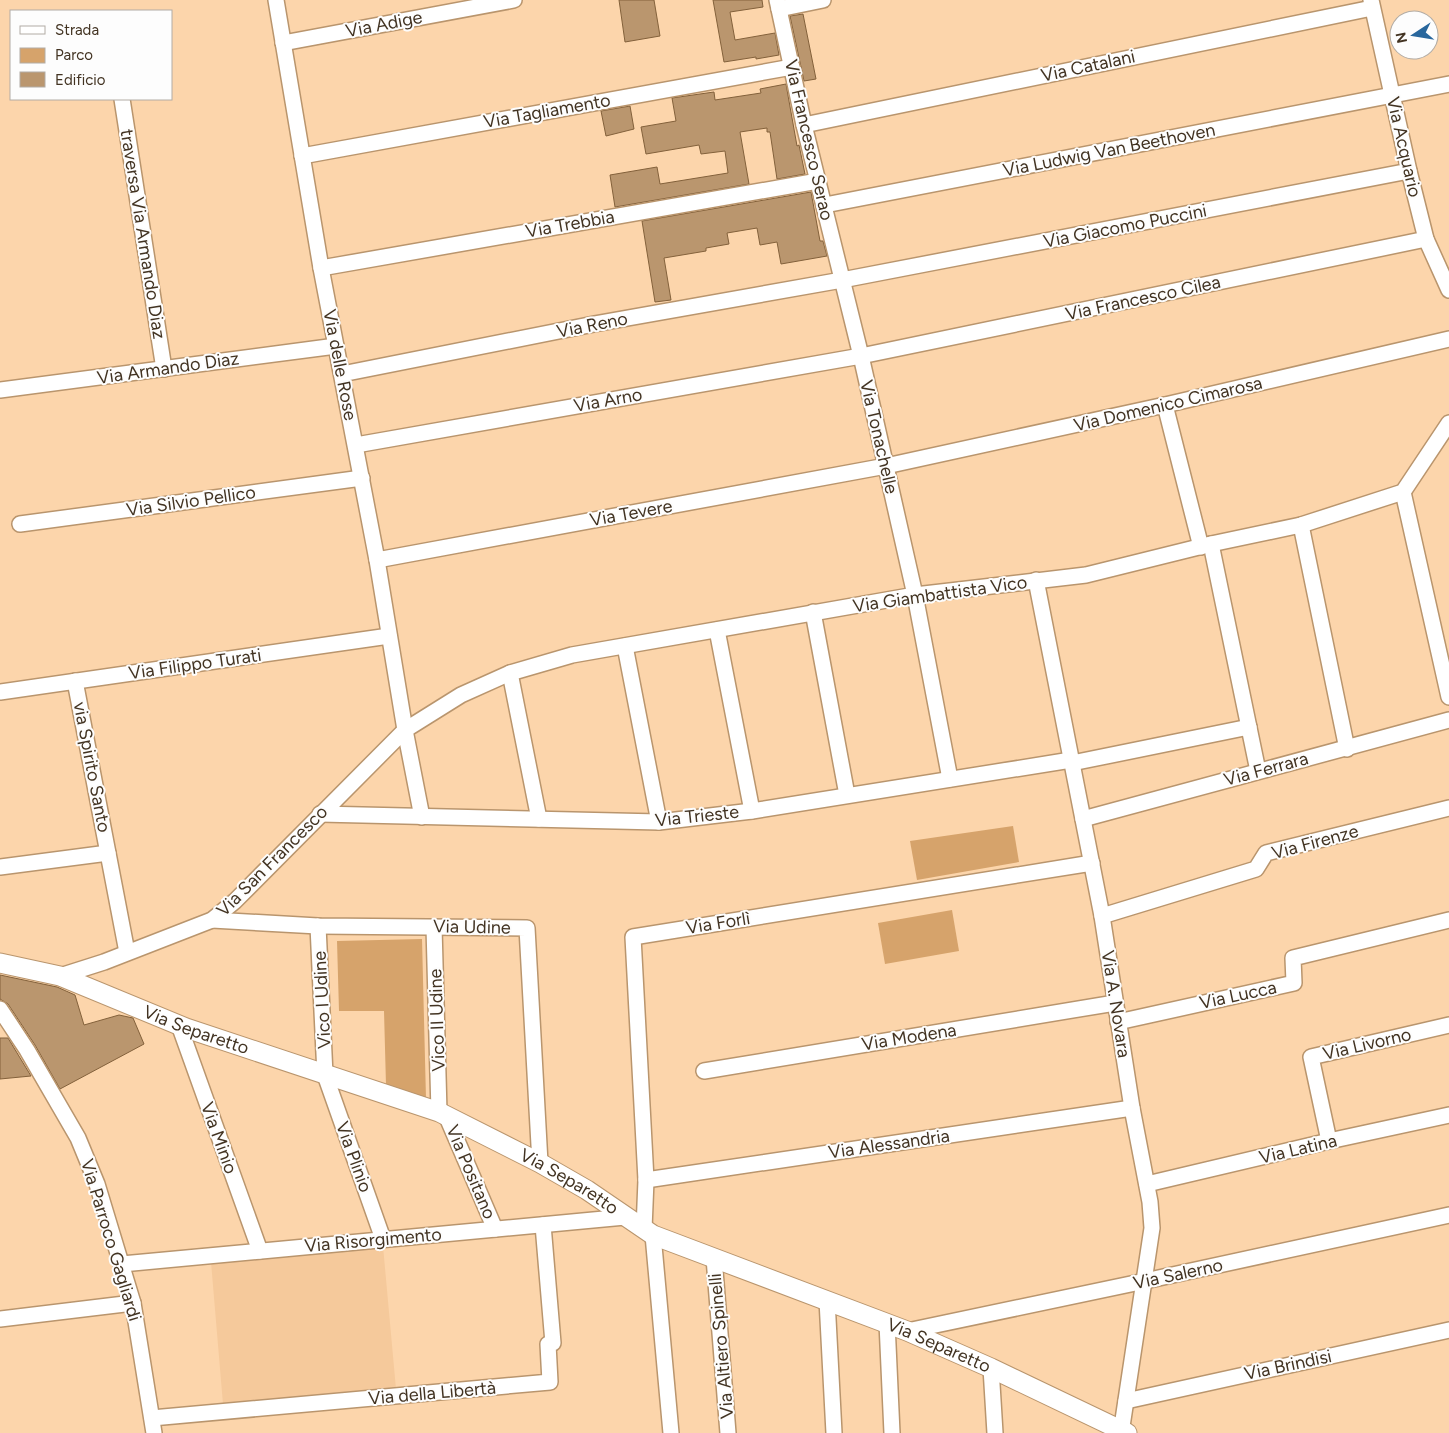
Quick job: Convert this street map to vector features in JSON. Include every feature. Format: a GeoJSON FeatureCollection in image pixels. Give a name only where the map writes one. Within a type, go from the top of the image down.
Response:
{"type":"FeatureCollection","features":[{"type":"Feature","properties":{"kind":"street","name":"Via delle Rose"},"geometry":{"type":"LineString","coordinates":[[276,0],[321,268],[356,445],[405,730],[422,817]]}},
{"type":"Feature","properties":{"kind":"street","name":"Via Adige"},"geometry":{"type":"LineString","coordinates":[[283,43],[514,0]]}},
{"type":"Feature","properties":{"kind":"street"},"geometry":{"type":"LineString","coordinates":[[778,5],[823,0]]}},
{"type":"Feature","properties":{"kind":"street","name":"Via Acquario"},"geometry":{"type":"LineString","coordinates":[[1371,4],[1426,239],[1449,290]]}},
{"type":"Feature","properties":{"kind":"street","name":"Via Catalani"},"geometry":{"type":"LineString","coordinates":[[804,125],[1371,4]]}},
{"type":"Feature","properties":{"kind":"street","name":"Via Francesco Serao"},"geometry":{"type":"LineString","coordinates":[[778,5],[804,125],[842,280]]}},
{"type":"Feature","properties":{"kind":"street","name":"Via Tagliamento"},"geometry":{"type":"LineString","coordinates":[[302,156],[792,67]]}},
{"type":"Feature","properties":{"kind":"street","name":"Via Ludwig Van Beethoven"},"geometry":{"type":"LineString","coordinates":[[825,205],[1449,84]]}},
{"type":"Feature","properties":{"kind":"street","name":"traversa Via Armando Diaz"},"geometry":{"type":"LineString","coordinates":[[122,100],[164,369]]}},
{"type":"Feature","properties":{"kind":"street","name":"Via Giacomo Puccini"},"geometry":{"type":"LineString","coordinates":[[842,280],[1409,171]]}},
{"type":"Feature","properties":{"kind":"street","name":"Via Trebbia"},"geometry":{"type":"LineString","coordinates":[[321,268],[818,181]]}},
{"type":"Feature","properties":{"kind":"street","name":"Via Francesco Cilea"},"geometry":{"type":"LineString","coordinates":[[861,356],[1426,239]]}},
{"type":"Feature","properties":{"kind":"street","name":"Via Tonachelle"},"geometry":{"type":"LineString","coordinates":[[842,280],[861,356],[914,595],[950,779]]}},
{"type":"Feature","properties":{"kind":"street","name":"Via Reno"},"geometry":{"type":"LineString","coordinates":[[342,374],[594,324],[842,280]]}},
{"type":"Feature","properties":{"kind":"street","name":"Via Domenico Cimarosa"},"geometry":{"type":"LineString","coordinates":[[886,466],[1166,405],[1449,339]]}},
{"type":"Feature","properties":{"kind":"street","name":"Via Armando Diaz"},"geometry":{"type":"LineString","coordinates":[[0,390],[336,346]]}},
{"type":"Feature","properties":{"kind":"street","name":"Via Arno"},"geometry":{"type":"LineString","coordinates":[[356,445],[861,356]]}},
{"type":"Feature","properties":{"kind":"street"},"geometry":{"type":"LineString","coordinates":[[1166,405],[1206,546],[1258,771]]}},
{"type":"Feature","properties":{"kind":"street"},"geometry":{"type":"LineString","coordinates":[[1449,423],[1403,492],[1449,697]]}},
{"type":"Feature","properties":{"kind":"street","name":"Via Tevere"},"geometry":{"type":"LineString","coordinates":[[377,560],[886,466]]}},
{"type":"Feature","properties":{"kind":"street","name":"Via Silvio Pellico"},"geometry":{"type":"LineString","coordinates":[[20,524],[362,478]]}},
{"type":"Feature","properties":{"kind":"street","name":"Via Giambattista Vico"},"geometry":{"type":"LineString","coordinates":[[405,730],[460,695],[510,673],[572,655],[914,595],[1086,575],[1301,525],[1403,492]]}},
{"type":"Feature","properties":{"kind":"street"},"geometry":{"type":"LineString","coordinates":[[1301,525],[1347,749]]}},
{"type":"Feature","properties":{"kind":"street","name":"Via A. Novara"},"geometry":{"type":"LineString","coordinates":[[1036,580],[1102,916],[1132,1108],[1150,1202],[1152,1228],[1126,1400],[1123,1432]]}},
{"type":"Feature","properties":{"kind":"street"},"geometry":{"type":"LineString","coordinates":[[813,612],[847,795]]}},
{"type":"Feature","properties":{"kind":"street"},"geometry":{"type":"LineString","coordinates":[[717,630],[752,811]]}},
{"type":"Feature","properties":{"kind":"street","name":"Via Filippo Turati"},"geometry":{"type":"LineString","coordinates":[[0,692],[390,636]]}},
{"type":"Feature","properties":{"kind":"street"},"geometry":{"type":"LineString","coordinates":[[625,646],[659,822]]}},
{"type":"Feature","properties":{"kind":"street"},"geometry":{"type":"LineString","coordinates":[[510,673],[538,819]]}},
{"type":"Feature","properties":{"kind":"street","name":"via Spirito Santo"},"geometry":{"type":"LineString","coordinates":[[75,681],[126,947]]}},
{"type":"Feature","properties":{"kind":"street","name":"Via Ferrara"},"geometry":{"type":"LineString","coordinates":[[1083,819],[1449,720]]}},
{"type":"Feature","properties":{"kind":"street","name":"Via Trieste"},"geometry":{"type":"LineString","coordinates":[[320,814],[659,822],[752,811],[950,779],[1072,762],[1249,727]]}},
{"type":"Feature","properties":{"kind":"street","name":"Via San Francesco"},"geometry":{"type":"LineString","coordinates":[[60,976],[120,956],[212,920],[235,901],[405,730]]}},
{"type":"Feature","properties":{"kind":"street","name":"Via Firenze"},"geometry":{"type":"LineString","coordinates":[[1102,916],[1256,869],[1266,852],[1449,808]]}},
{"type":"Feature","properties":{"kind":"street","name":"via Spirito Santo"},"geometry":{"type":"LineString","coordinates":[[0,868],[108,853]]}},
{"type":"Feature","properties":{"kind":"street","name":"Via Forlì"},"geometry":{"type":"LineString","coordinates":[[671,1433],[648,1232],[633,936],[1092,864]]}},
{"type":"Feature","properties":{"kind":"street","name":"Via Udine"},"geometry":{"type":"LineString","coordinates":[[212,920],[318,926],[527,928],[540,1163]]}},
{"type":"Feature","properties":{"kind":"street","name":"Via Lucca"},"geometry":{"type":"LineString","coordinates":[[1118,1022],[1294,983],[1293,958],[1449,920]]}},
{"type":"Feature","properties":{"kind":"street","name":"Vico I Udine"},"geometry":{"type":"LineString","coordinates":[[318,926],[325,1075]]}},
{"type":"Feature","properties":{"kind":"street","name":"Vico II Udine"},"geometry":{"type":"LineString","coordinates":[[434,927],[443,1114]]}},
{"type":"Feature","properties":{"kind":"street","name":"Via Separetto"},"geometry":{"type":"LineString","coordinates":[[0,963],[60,976],[179,1025],[443,1114],[540,1163],[587,1190],[625,1218],[648,1232],[907,1331],[991,1368],[1123,1432]]}},
{"type":"Feature","properties":{"kind":"street","name":"Via Modena"},"geometry":{"type":"LineString","coordinates":[[704,1071],[1115,1003]]}},
{"type":"Feature","properties":{"kind":"street","name":"Via Parroco Gagliardi"},"geometry":{"type":"LineString","coordinates":[[0,1009],[28,1050],[78,1138],[97,1184],[133,1303],[153,1426]]}},
{"type":"Feature","properties":{"kind":"street","name":"Via Minio"},"geometry":{"type":"LineString","coordinates":[[179,1025],[260,1252]]}},
{"type":"Feature","properties":{"kind":"street","name":"Via Livorno"},"geometry":{"type":"LineString","coordinates":[[1329,1141],[1311,1057],[1449,1025]]}},
{"type":"Feature","properties":{"kind":"street","name":"Via Plinio"},"geometry":{"type":"LineString","coordinates":[[325,1075],[383,1239]]}},
{"type":"Feature","properties":{"kind":"street","name":"Via Alessandria"},"geometry":{"type":"LineString","coordinates":[[646,1180],[1132,1108]]}},
{"type":"Feature","properties":{"kind":"street","name":"Via Positano"},"geometry":{"type":"LineString","coordinates":[[443,1114],[495,1229]]}},
{"type":"Feature","properties":{"kind":"street","name":"Via Latina"},"geometry":{"type":"LineString","coordinates":[[1147,1184],[1449,1115]]}},
{"type":"Feature","properties":{"kind":"street","name":"Via Salerno"},"geometry":{"type":"LineString","coordinates":[[907,1331],[1145,1282],[1449,1215]]}},
{"type":"Feature","properties":{"kind":"street","name":"Via Risorgimento"},"geometry":{"type":"LineString","coordinates":[[122,1264],[625,1218]]}},
{"type":"Feature","properties":{"kind":"street","name":"Via della Libertà"},"geometry":{"type":"LineString","coordinates":[[153,1426],[550,1382],[548,1344],[553,1344],[544,1225]]}},
{"type":"Feature","properties":{"kind":"street","name":"Via Altiero Spinelli"},"geometry":{"type":"LineString","coordinates":[[714,1258],[728,1433]]}},
{"type":"Feature","properties":{"kind":"street"},"geometry":{"type":"LineString","coordinates":[[826,1300],[834,1433]]}},
{"type":"Feature","properties":{"kind":"street"},"geometry":{"type":"LineString","coordinates":[[0,1319],[133,1303]]}},
{"type":"Feature","properties":{"kind":"street"},"geometry":{"type":"LineString","coordinates":[[887,1323],[892,1433]]}},
{"type":"Feature","properties":{"kind":"street","name":"Via Brindisi"},"geometry":{"type":"LineString","coordinates":[[1126,1400],[1449,1330]]}},
{"type":"Feature","properties":{"kind":"street"},"geometry":{"type":"LineString","coordinates":[[991,1368],[995,1433]]}},
{"type":"Feature","properties":{"kind":"shaded area"},"geometry":{"type":"Polygon","coordinates":[[[383,1246],[396,1389],[223,1404],[211,1262],[383,1246]]]}},
{"type":"Feature","properties":{"kind":"green space"},"geometry":{"type":"Polygon","coordinates":[[[1013,826],[1019,862],[917,880],[910,841],[1013,826]]]}},
{"type":"Feature","properties":{"kind":"green space"},"geometry":{"type":"Polygon","coordinates":[[[952,910],[959,951],[885,964],[878,923],[952,910]]]}},
{"type":"Feature","properties":{"kind":"green space"},"geometry":{"type":"Polygon","coordinates":[[[422,939],[426,1099],[386,1085],[384,1011],[339,1011],[337,941],[422,939]]]}},
{"type":"Feature","properties":{"kind":"building"},"geometry":{"type":"Polygon","coordinates":[[[619,0],[654,0],[660,36],[625,42],[619,0]]]}},
{"type":"Feature","properties":{"kind":"building"},"geometry":{"type":"Polygon","coordinates":[[[713,0],[762,0],[763,7],[730,12],[735,40],[775,33],[779,55],[724,62],[713,0]]]}},
{"type":"Feature","properties":{"kind":"building"},"geometry":{"type":"Polygon","coordinates":[[[803,14],[816,79],[804,81],[790,16],[803,14]]]}},
{"type":"Feature","properties":{"kind":"building"},"geometry":{"type":"Polygon","coordinates":[[[786,84],[797,146],[799,145],[805,174],[777,179],[770,132],[767,132],[767,128],[740,132],[749,184],[615,207],[610,175],[657,167],[660,184],[728,173],[725,151],[701,154],[699,145],[646,154],[641,127],[676,121],[672,98],[714,92],[715,100],[761,93],[760,89],[786,84]]]}},
{"type":"Feature","properties":{"kind":"building"},"geometry":{"type":"Polygon","coordinates":[[[630,106],[634,129],[606,136],[601,111],[630,106]]]}},
{"type":"Feature","properties":{"kind":"building"},"geometry":{"type":"Polygon","coordinates":[[[811,192],[820,241],[823,241],[827,256],[781,264],[777,242],[760,245],[757,228],[727,233],[729,244],[706,248],[706,251],[664,258],[671,300],[655,302],[642,221],[811,192]]]}},
{"type":"Feature","properties":{"kind":"building"},"geometry":{"type":"Polygon","coordinates":[[[0,975],[57,987],[75,995],[84,1025],[119,1015],[133,1018],[144,1044],[60,1089],[35,1045],[8,1004],[0,999],[0,975]]]}},
{"type":"Feature","properties":{"kind":"building"},"geometry":{"type":"Polygon","coordinates":[[[0,1038],[8,1038],[31,1076],[0,1079],[0,1038]]]}}]}
